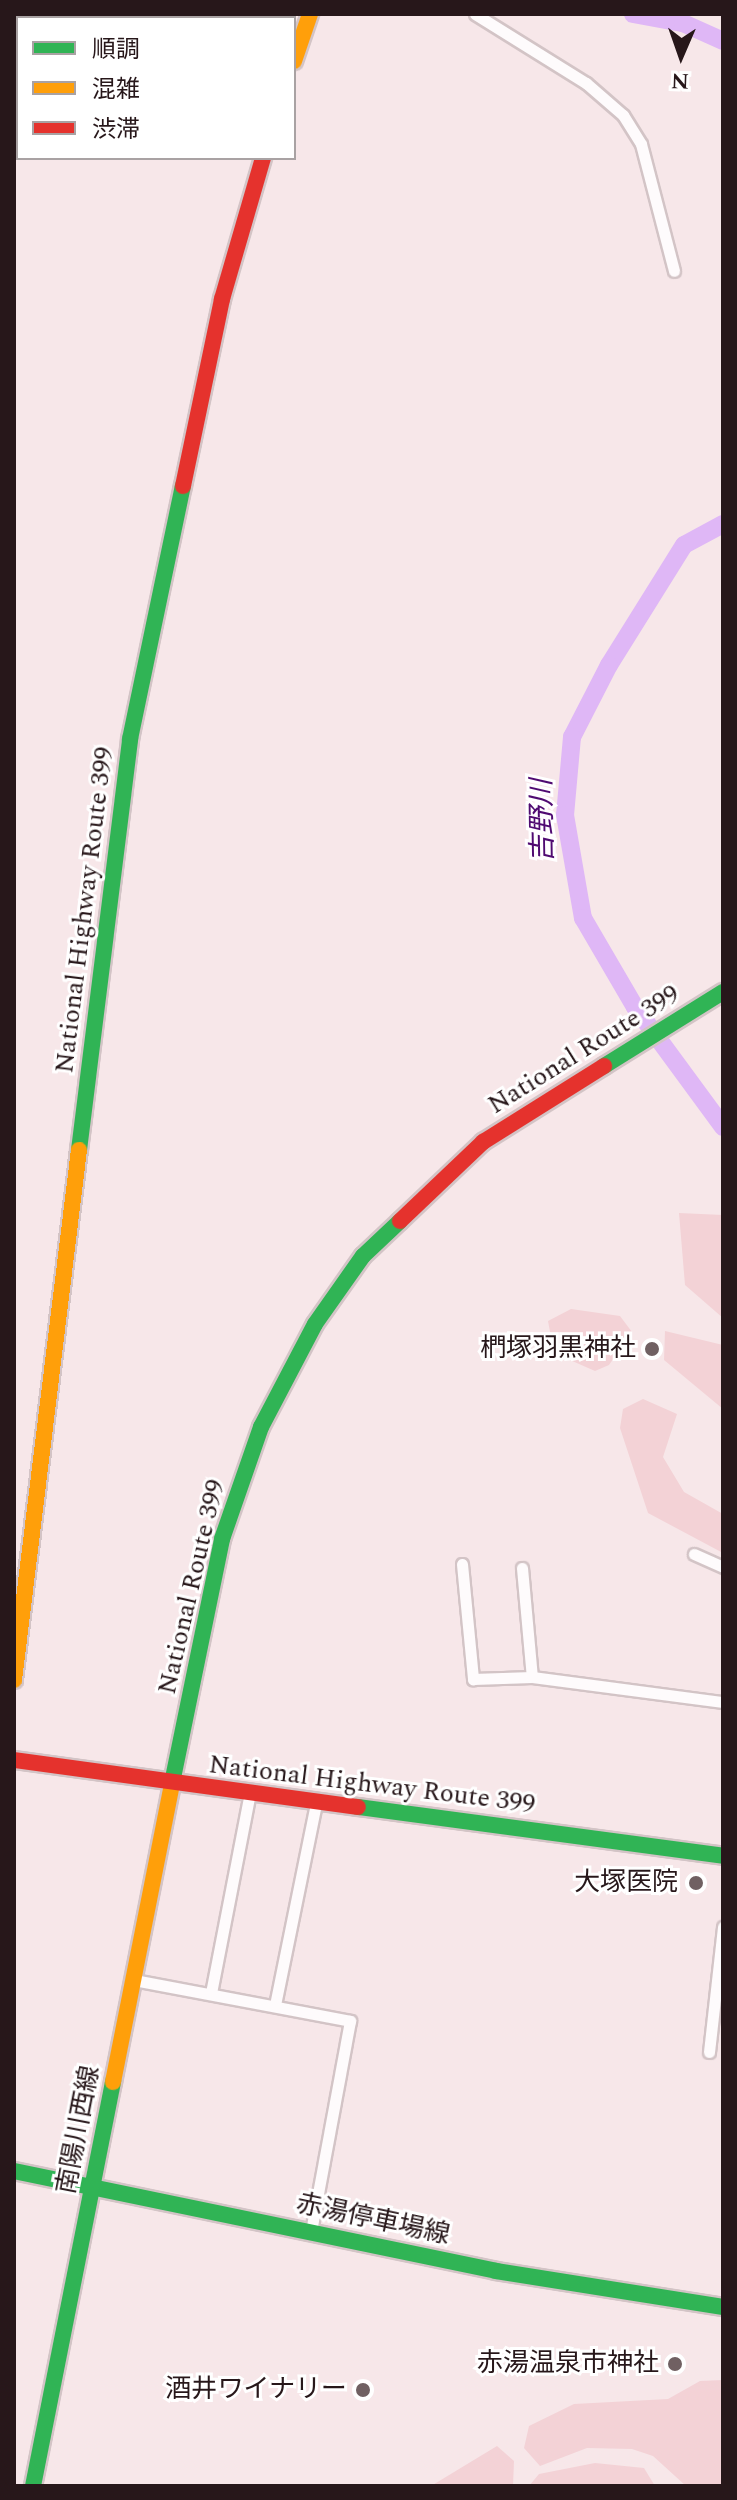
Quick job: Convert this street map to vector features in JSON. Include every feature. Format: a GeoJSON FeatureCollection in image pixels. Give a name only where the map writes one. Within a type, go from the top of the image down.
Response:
{"type":"FeatureCollection","features":[{"type":"Feature","properties":{"kind":"main road"},"geometry":{"type":"LineString","coordinates":[[296,55],[310,14]]}},
{"type":"Feature","properties":{"kind":"main road","name":"National Highway Route 399"},"geometry":{"type":"LineString","coordinates":[[14,1680],[130,739],[222,299],[262,160]]}},
{"type":"Feature","properties":{"kind":"main road","name":"National Route 399"},"geometry":{"type":"LineString","coordinates":[[172,1783],[222,1539],[261,1427],[315,1324],[363,1256],[457,1163],[723,992]]}},
{"type":"Feature","properties":{"kind":"main road","name":"National Highway Route 399"},"geometry":{"type":"LineString","coordinates":[[14,1760],[723,1856]]}},
{"type":"Feature","properties":{"kind":"main road","name":"南陽川西線"},"geometry":{"type":"LineString","coordinates":[[33,2486],[172,1783]]}},
{"type":"Feature","properties":{"kind":"main road","name":"赤湯停車場線"},"geometry":{"type":"LineString","coordinates":[[14,2171],[311,2231],[723,2307]]}},
{"type":"Feature","properties":{"kind":"street"},"geometry":{"type":"LineString","coordinates":[[475,14],[586,83],[623,115],[641,144],[674,271]]}},
{"type":"Feature","properties":{"kind":"street"},"geometry":{"type":"LineString","coordinates":[[694,1554],[723,1567]]}},
{"type":"Feature","properties":{"kind":"street"},"geometry":{"type":"LineString","coordinates":[[462,1564],[473,1679],[532,1677],[723,1702]]}},
{"type":"Feature","properties":{"kind":"street"},"geometry":{"type":"LineString","coordinates":[[522,1568],[532,1677]]}},
{"type":"Feature","properties":{"kind":"street"},"geometry":{"type":"LineString","coordinates":[[211,1993],[250,1793]]}},
{"type":"Feature","properties":{"kind":"street"},"geometry":{"type":"LineString","coordinates":[[275,2005],[316,1803]]}},
{"type":"Feature","properties":{"kind":"street"},"geometry":{"type":"LineString","coordinates":[[709,2052],[719,1996],[723,1927]]}},
{"type":"Feature","properties":{"kind":"street"},"geometry":{"type":"LineString","coordinates":[[134,1980],[350,2021],[311,2231]]}},
{"type":"Feature","properties":{"kind":"shaded area"},"geometry":{"type":"Polygon","coordinates":[[[679,1213],[723,1215],[723,1318],[685,1285],[679,1213]]]}},
{"type":"Feature","properties":{"kind":"shaded area"},"geometry":{"type":"Polygon","coordinates":[[[571,1309],[620,1316],[632,1332],[609,1365],[595,1371],[554,1353],[548,1321],[571,1309]]]}},
{"type":"Feature","properties":{"kind":"shaded area"},"geometry":{"type":"Polygon","coordinates":[[[665,1331],[723,1345],[723,1409],[664,1360],[665,1331]]]}},
{"type":"Feature","properties":{"kind":"shaded area"},"geometry":{"type":"Polygon","coordinates":[[[643,1399],[677,1414],[663,1457],[684,1492],[723,1514],[723,1553],[648,1513],[620,1428],[623,1409],[643,1399]]]}},
{"type":"Feature","properties":{"kind":"shaded area"},"geometry":{"type":"Polygon","coordinates":[[[723,2380],[723,2486],[686,2486],[653,2456],[632,2449],[587,2448],[540,2466],[524,2448],[529,2426],[574,2404],[668,2399],[700,2381],[723,2380]]]}},
{"type":"Feature","properties":{"kind":"shaded area"},"geometry":{"type":"Polygon","coordinates":[[[497,2446],[514,2461],[513,2486],[431,2486],[497,2446]]]}},
{"type":"Feature","properties":{"kind":"shaded area"},"geometry":{"type":"Polygon","coordinates":[[[595,2463],[644,2468],[655,2486],[529,2486],[539,2474],[595,2463]]]}},
{"type":"Feature","properties":{"kind":"waterway","name":"吉野川"},"geometry":{"type":"LineString","coordinates":[[633,14],[683,23],[723,41]]}},
{"type":"Feature","properties":{"kind":"waterway","name":"吉野川"},"geometry":{"type":"LineString","coordinates":[[723,524],[684,545],[609,665],[572,737],[565,815],[583,918],[635,1007],[723,1127]]}},
{"type":"Feature","properties":{"kind":"traffic: fast"},"geometry":{"type":"LineString","coordinates":[[79,1150],[130,739],[183,486]]}},
{"type":"Feature","properties":{"kind":"traffic: fast"},"geometry":{"type":"LineString","coordinates":[[604,1066],[723,992]]}},
{"type":"Feature","properties":{"kind":"traffic: fast"},"geometry":{"type":"LineString","coordinates":[[172,1783],[222,1539],[261,1427],[315,1324],[363,1256],[400,1221]]}},
{"type":"Feature","properties":{"kind":"traffic: fast"},"geometry":{"type":"LineString","coordinates":[[358,1807],[723,1856]]}},
{"type":"Feature","properties":{"kind":"traffic: fast"},"geometry":{"type":"LineString","coordinates":[[33,2486],[113,2082]]}},
{"type":"Feature","properties":{"kind":"traffic: fast"},"geometry":{"type":"LineString","coordinates":[[14,2171],[496,2271],[723,2307]]}},
{"type":"Feature","properties":{"kind":"traffic: slow"},"geometry":{"type":"LineString","coordinates":[[296,55],[310,14]]}},
{"type":"Feature","properties":{"kind":"traffic: slow"},"geometry":{"type":"LineString","coordinates":[[14,1680],[79,1150]]}},
{"type":"Feature","properties":{"kind":"traffic: slow"},"geometry":{"type":"LineString","coordinates":[[113,2082],[172,1783]]}},
{"type":"Feature","properties":{"kind":"traffic: jam"},"geometry":{"type":"LineString","coordinates":[[183,486],[222,299],[262,160]]}},
{"type":"Feature","properties":{"kind":"traffic: jam"},"geometry":{"type":"LineString","coordinates":[[400,1221],[483,1142],[604,1066]]}},
{"type":"Feature","properties":{"kind":"traffic: jam"},"geometry":{"type":"LineString","coordinates":[[14,1760],[358,1807]]}},
{"type":"Feature","properties":{"kind":"place","name":"椚塚羽黒神社"},"geometry":{"type":"Point","coordinates":[652,1349]}},
{"type":"Feature","properties":{"kind":"place","name":"大塚医院"},"geometry":{"type":"Point","coordinates":[696,1883]}},
{"type":"Feature","properties":{"kind":"place","name":"赤湯温泉市神社"},"geometry":{"type":"Point","coordinates":[675,2364]}},
{"type":"Feature","properties":{"kind":"place","name":"酒井ワイナリー"},"geometry":{"type":"Point","coordinates":[363,2390]}}]}
